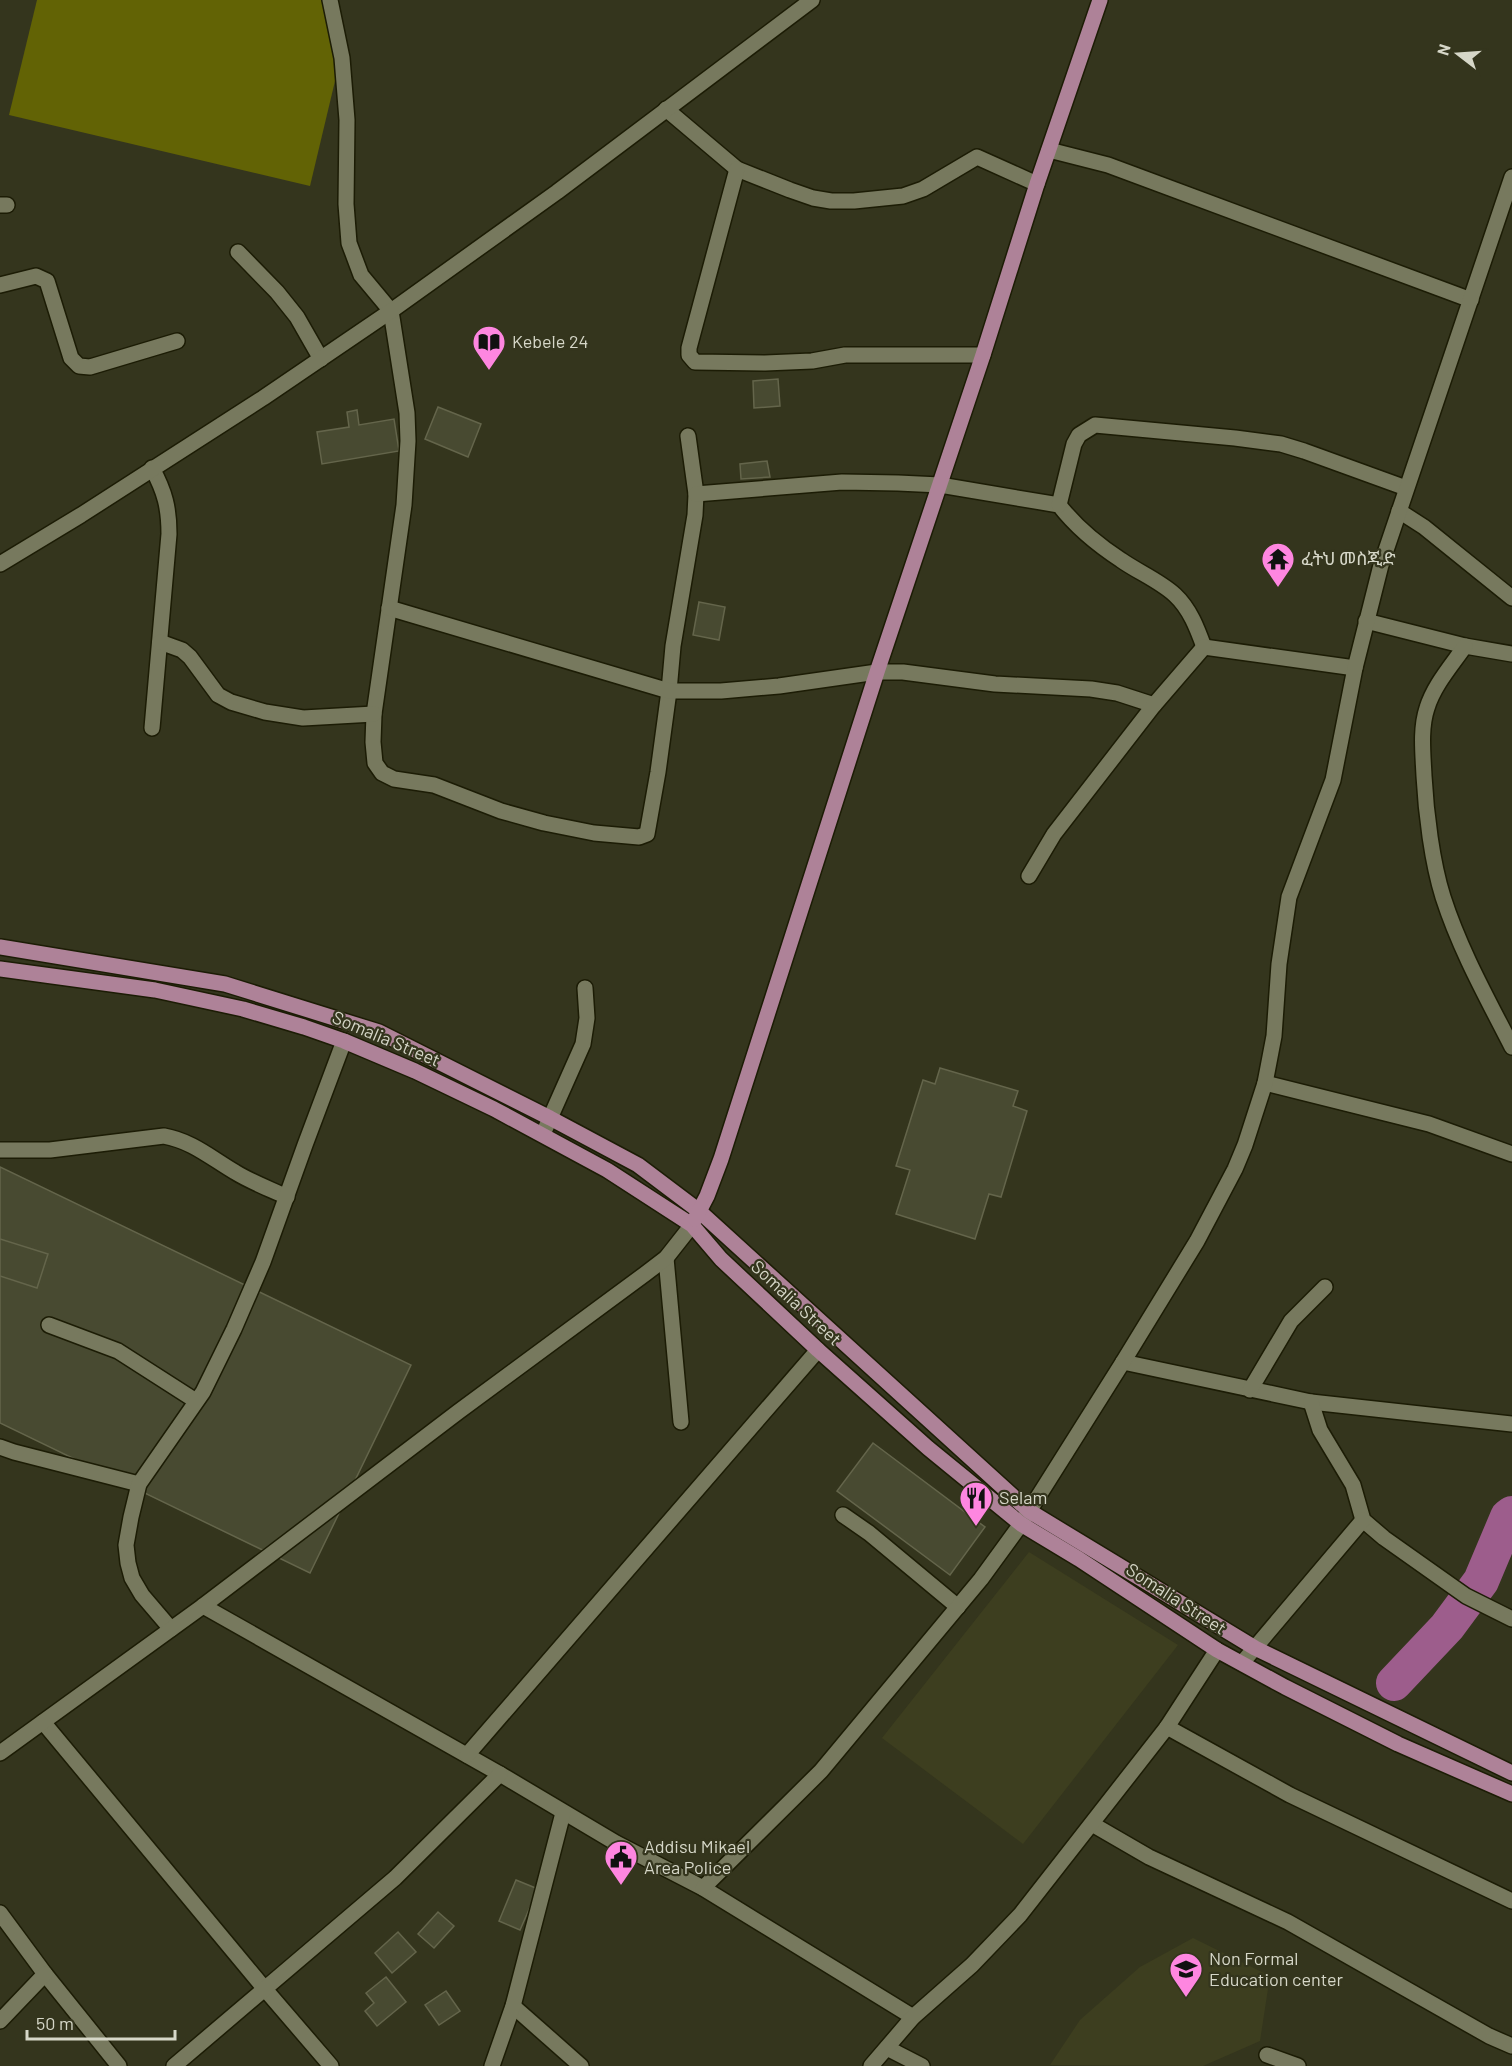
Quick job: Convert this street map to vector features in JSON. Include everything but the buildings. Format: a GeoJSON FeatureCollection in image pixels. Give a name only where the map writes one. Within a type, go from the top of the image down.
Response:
{"type":"FeatureCollection","features":[{"type":"Feature","properties":{"kind":"main road"},"geometry":{"type":"LineString","coordinates":[[695,1218],[721,1159],[877,672],[983,355],[1037,184],[1100,0]]}},
{"type":"Feature","properties":{"kind":"main road"},"geometry":{"type":"LineString","coordinates":[[0,947],[225,984],[379,1032],[638,1165],[1025,1517],[1255,1648],[1512,1773]]}},
{"type":"Feature","properties":{"kind":"main road","name":"Somalia Street"},"geometry":{"type":"LineString","coordinates":[[0,969],[155,990],[243,1009],[344,1041],[416,1071],[543,1134],[695,1218],[722,1259],[818,1350],[928,1448],[1025,1517],[1079,1559],[1242,1664],[1345,1719],[1512,1794]]}},
{"type":"Feature","properties":{"kind":"street"},"geometry":{"type":"LineString","coordinates":[[330,0],[342,58],[347,120],[346,204],[349,243],[361,275],[391,311],[405,401],[408,441],[404,505],[374,714],[373,754],[378,769],[388,776],[434,785],[501,811],[544,823],[594,833],[642,837],[648,831],[669,691],[673,646],[691,548],[696,494],[688,436]]}},
{"type":"Feature","properties":{"kind":"street"},"geometry":{"type":"LineString","coordinates":[[0,564],[64,526],[263,398],[391,311],[557,192],[812,0]]}},
{"type":"Feature","properties":{"kind":"street"},"geometry":{"type":"LineString","coordinates":[[666,109],[738,169],[813,198],[831,201],[873,200],[903,196],[922,189],[977,157],[1037,184]]}},
{"type":"Feature","properties":{"kind":"street"},"geometry":{"type":"LineString","coordinates":[[1049,150],[1108,165],[1471,300]]}},
{"type":"Feature","properties":{"kind":"street"},"geometry":{"type":"LineString","coordinates":[[738,169],[688,348],[689,355],[695,362],[812,361],[845,355],[983,355]]}},
{"type":"Feature","properties":{"kind":"street"},"geometry":{"type":"LineString","coordinates":[[703,1888],[821,1771],[981,1579],[1025,1517],[1123,1362],[1223,1194],[1245,1145],[1265,1083],[1274,1036],[1289,897],[1313,830],[1328,797],[1355,668],[1381,564],[1471,300],[1508,204],[1512,177]]}},
{"type":"Feature","properties":{"kind":"street"},"geometry":{"type":"LineString","coordinates":[[238,252],[297,317],[321,359]]}},
{"type":"Feature","properties":{"kind":"street"},"geometry":{"type":"LineString","coordinates":[[0,285],[36,276],[47,281],[71,358],[79,366],[90,367],[177,341]]}},
{"type":"Feature","properties":{"kind":"street"},"geometry":{"type":"LineString","coordinates":[[1059,505],[1074,444],[1079,435],[1095,425],[1281,444],[1406,488]]}},
{"type":"Feature","properties":{"kind":"street"},"geometry":{"type":"LineString","coordinates":[[152,468],[164,489],[169,516],[166,580],[152,728]]}},
{"type":"Feature","properties":{"kind":"street"},"geometry":{"type":"LineString","coordinates":[[696,494],[842,482],[940,485],[1059,505],[1072,521],[1092,538],[1174,594],[1192,618],[1204,647]]}},
{"type":"Feature","properties":{"kind":"street"},"geometry":{"type":"LineString","coordinates":[[1399,511],[1424,527],[1512,598]]}},
{"type":"Feature","properties":{"kind":"street"},"geometry":{"type":"LineString","coordinates":[[388,608],[669,691],[721,691],[778,686],[877,672],[903,672],[995,684],[1090,689],[1117,693],[1154,705]]}},
{"type":"Feature","properties":{"kind":"street"},"geometry":{"type":"LineString","coordinates":[[1366,621],[1465,646],[1512,654]]}},
{"type":"Feature","properties":{"kind":"street"},"geometry":{"type":"LineString","coordinates":[[160,642],[182,650],[218,695],[231,702],[265,712],[303,718],[374,714]]}},
{"type":"Feature","properties":{"kind":"street"},"geometry":{"type":"LineString","coordinates":[[1465,646],[1432,694],[1426,709],[1424,725],[1425,793],[1436,868],[1445,903],[1480,985],[1512,1047]]}},
{"type":"Feature","properties":{"kind":"street"},"geometry":{"type":"LineString","coordinates":[[1204,647],[1355,668]]}},
{"type":"Feature","properties":{"kind":"street"},"geometry":{"type":"LineString","coordinates":[[1029,876],[1054,834],[1154,705],[1204,647]]}},
{"type":"Feature","properties":{"kind":"street"},"geometry":{"type":"LineString","coordinates":[[543,1134],[577,1059],[586,1033],[585,987]]}},
{"type":"Feature","properties":{"kind":"street"},"geometry":{"type":"LineString","coordinates":[[171,1629],[142,1595],[132,1578],[128,1563],[126,1545],[139,1484],[196,1401],[218,1361],[255,1281],[344,1041]]}},
{"type":"Feature","properties":{"kind":"street"},"geometry":{"type":"LineString","coordinates":[[1265,1083],[1429,1124],[1512,1154]]}},
{"type":"Feature","properties":{"kind":"street"},"geometry":{"type":"LineString","coordinates":[[0,1150],[50,1150],[164,1136],[186,1142],[237,1174],[286,1197]]}},
{"type":"Feature","properties":{"kind":"street"},"geometry":{"type":"LineString","coordinates":[[0,1753],[203,1606],[666,1257],[695,1218]]}},
{"type":"Feature","properties":{"kind":"street"},"geometry":{"type":"LineString","coordinates":[[666,1257],[681,1422]]}},
{"type":"Feature","properties":{"kind":"street"},"geometry":{"type":"LineString","coordinates":[[1250,1390],[1291,1321],[1325,1287]]}},
{"type":"Feature","properties":{"kind":"street"},"geometry":{"type":"LineString","coordinates":[[49,1325],[118,1351],[196,1401]]}},
{"type":"Feature","properties":{"kind":"street"},"geometry":{"type":"LineString","coordinates":[[467,1755],[818,1350]]}},
{"type":"Feature","properties":{"kind":"street"},"geometry":{"type":"LineString","coordinates":[[1123,1362],[1311,1402],[1512,1424]]}},
{"type":"Feature","properties":{"kind":"street"},"geometry":{"type":"LineString","coordinates":[[1311,1402],[1320,1430],[1353,1485],[1363,1520],[1384,1538],[1466,1596],[1512,1619]]}},
{"type":"Feature","properties":{"kind":"street"},"geometry":{"type":"LineString","coordinates":[[0,1447],[139,1484]]}},
{"type":"Feature","properties":{"kind":"street"},"geometry":{"type":"LineString","coordinates":[[843,1515],[869,1533],[958,1607]]}},
{"type":"Feature","properties":{"kind":"street"},"geometry":{"type":"LineString","coordinates":[[1242,1664],[1363,1520]]}},
{"type":"Feature","properties":{"kind":"street"},"geometry":{"type":"LineString","coordinates":[[203,1606],[467,1755],[563,1813],[703,1888],[913,2017]]}},
{"type":"Feature","properties":{"kind":"street"},"geometry":{"type":"LineString","coordinates":[[872,2066],[913,2017],[972,1965],[1020,1915],[1167,1727],[1217,1650]]}},
{"type":"Feature","properties":{"kind":"street"},"geometry":{"type":"LineString","coordinates":[[43,1722],[331,2066]]}},
{"type":"Feature","properties":{"kind":"street"},"geometry":{"type":"LineString","coordinates":[[1167,1727],[1290,1796],[1512,1900]]}},
{"type":"Feature","properties":{"kind":"street"},"geometry":{"type":"LineString","coordinates":[[174,2066],[395,1878],[500,1774]]}},
{"type":"Feature","properties":{"kind":"street"},"geometry":{"type":"LineString","coordinates":[[492,2066],[513,2006],[563,1813]]}},
{"type":"Feature","properties":{"kind":"street"},"geometry":{"type":"LineString","coordinates":[[1092,1824],[1149,1857],[1288,1922],[1489,2036],[1512,2046]]}},
{"type":"Feature","properties":{"kind":"street"},"geometry":{"type":"LineString","coordinates":[[0,1913],[45,1974],[119,2066]]}},
{"type":"Feature","properties":{"kind":"street"},"geometry":{"type":"LineString","coordinates":[[0,2021],[45,1974]]}},
{"type":"Feature","properties":{"kind":"street"},"geometry":{"type":"LineString","coordinates":[[513,2006],[581,2066]]}},
{"type":"Feature","properties":{"kind":"street"},"geometry":{"type":"LineString","coordinates":[[887,2048],[922,2066]]}},
{"type":"Feature","properties":{"kind":"street"},"geometry":{"type":"LineString","coordinates":[[1267,2055],[1298,2066]]}},
{"type":"Feature","properties":{"kind":"shaded area"},"geometry":{"type":"Polygon","coordinates":[[[37,0],[322,0],[340,60],[310,186],[9,115],[37,0]]]}},
{"type":"Feature","properties":{"kind":"shaded area"},"geometry":{"type":"Polygon","coordinates":[[[1029,1552],[1178,1645],[1023,1844],[882,1738],[1029,1552]]]}},
{"type":"Feature","properties":{"kind":"shaded area","name":"Non Formal Education center"},"geometry":{"type":"Polygon","coordinates":[[[1193,1938],[1270,1976],[1260,2041],[1203,2066],[1050,2065],[1080,2020],[1140,1967],[1193,1938]]]}},
{"type":"Feature","properties":{"kind":"waterway"},"geometry":{"type":"LineString","coordinates":[[1394,1683],[1447,1627],[1481,1581],[1508,1517],[1512,1514]]}},
{"type":"Feature","properties":{"kind":"place","name":"Kebele 24"},"geometry":{"type":"Point","coordinates":[489,371]}},
{"type":"Feature","properties":{"kind":"place","name":"ፈትህ መስጂድ"},"geometry":{"type":"Point","coordinates":[1278,588]}},
{"type":"Feature","properties":{"kind":"place","name":"Selam"},"geometry":{"type":"Point","coordinates":[976,1527]}},
{"type":"Feature","properties":{"kind":"place","name":"Addisu Mikael Area Police"},"geometry":{"type":"Point","coordinates":[621,1886]}},
{"type":"Feature","properties":{"kind":"place","name":"Non Formal Education center"},"geometry":{"type":"Point","coordinates":[1186,1998]}}]}
